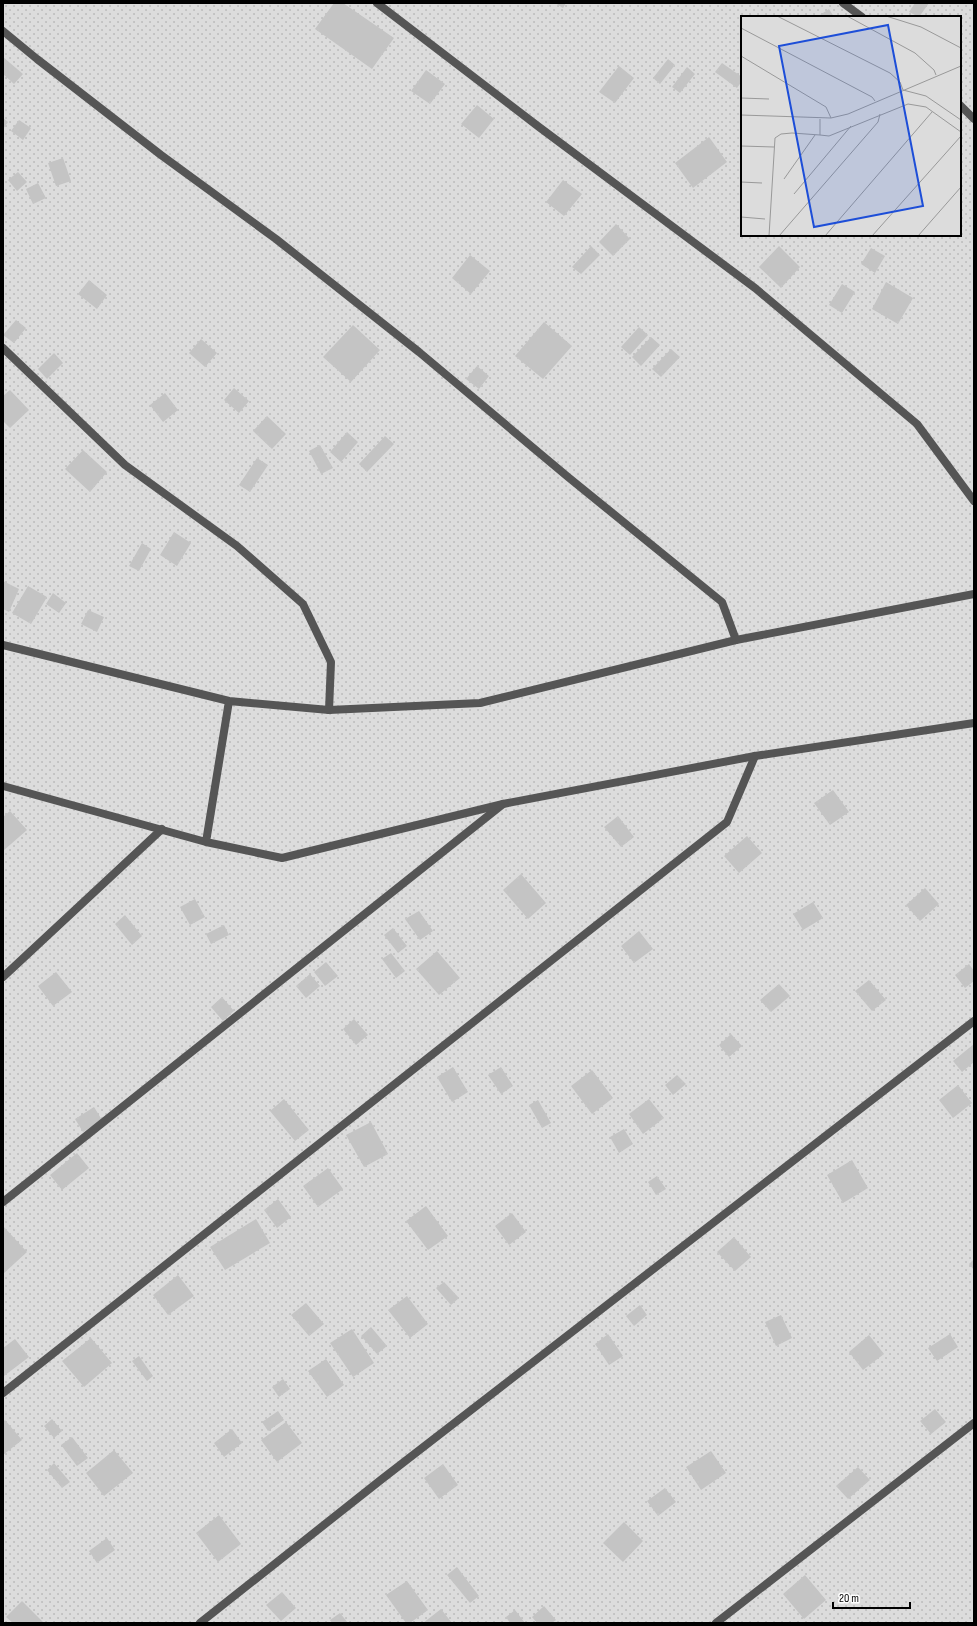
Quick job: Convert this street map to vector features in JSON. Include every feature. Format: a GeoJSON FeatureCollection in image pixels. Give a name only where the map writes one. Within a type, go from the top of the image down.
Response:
{"type":"FeatureCollection","features":[{"type":"Feature","properties":{"kind":"street"},"geometry":{"type":"LineString","coordinates":[[377,3],[539,127],[761,293],[917,424],[974,501]]}},
{"type":"Feature","properties":{"kind":"street"},"geometry":{"type":"LineString","coordinates":[[843,3],[861,16]]}},
{"type":"Feature","properties":{"kind":"street"},"geometry":{"type":"LineString","coordinates":[[3,31],[161,155],[276,239],[413,347],[568,477],[722,602],[736,640]]}},
{"type":"Feature","properties":{"kind":"street"},"geometry":{"type":"LineString","coordinates":[[961,106],[974,118]]}},
{"type":"Feature","properties":{"kind":"street"},"geometry":{"type":"LineString","coordinates":[[3,348],[125,465],[237,546],[303,604],[331,662],[329,710]]}},
{"type":"Feature","properties":{"kind":"street"},"geometry":{"type":"LineString","coordinates":[[3,645],[229,701],[329,710],[480,703],[736,640],[974,594]]}},
{"type":"Feature","properties":{"kind":"street"},"geometry":{"type":"LineString","coordinates":[[206,842],[229,701]]}},
{"type":"Feature","properties":{"kind":"street"},"geometry":{"type":"LineString","coordinates":[[3,786],[206,842],[282,858],[503,804],[755,756],[974,723]]}},
{"type":"Feature","properties":{"kind":"street"},"geometry":{"type":"LineString","coordinates":[[3,1393],[727,822],[755,756]]}},
{"type":"Feature","properties":{"kind":"street"},"geometry":{"type":"LineString","coordinates":[[3,1202],[503,804]]}},
{"type":"Feature","properties":{"kind":"street"},"geometry":{"type":"LineString","coordinates":[[3,977],[162,830]]}},
{"type":"Feature","properties":{"kind":"street"},"geometry":{"type":"LineString","coordinates":[[200,1623],[382,1479],[974,1021]]}},
{"type":"Feature","properties":{"kind":"street"},"geometry":{"type":"LineString","coordinates":[[716,1623],[974,1423]]}},
{"type":"Feature","properties":{"kind":"shaded area"},"geometry":{"type":"Polygon","coordinates":[[[3,3],[974,3],[974,1623],[3,1623],[3,3]]]}},
{"type":"Feature","properties":{"kind":"building"},"geometry":{"type":"Polygon","coordinates":[[[334,3],[343,3],[394,38],[372,69],[315,29],[334,3]]]}},
{"type":"Feature","properties":{"kind":"building"},"geometry":{"type":"Polygon","coordinates":[[[555,3],[566,3],[563,8],[555,3]]]}},
{"type":"Feature","properties":{"kind":"building"},"geometry":{"type":"Polygon","coordinates":[[[915,3],[929,3],[920,16],[909,12],[915,3]]]}},
{"type":"Feature","properties":{"kind":"building"},"geometry":{"type":"Polygon","coordinates":[[[829,9],[833,16],[818,16],[829,9]]]}},
{"type":"Feature","properties":{"kind":"building"},"geometry":{"type":"Polygon","coordinates":[[[3,57],[23,74],[14,84],[3,74],[3,57]]]}},
{"type":"Feature","properties":{"kind":"building"},"geometry":{"type":"Polygon","coordinates":[[[668,59],[675,65],[660,84],[653,78],[668,59]]]}},
{"type":"Feature","properties":{"kind":"building"},"geometry":{"type":"Polygon","coordinates":[[[722,63],[741,76],[741,82],[737,88],[715,72],[722,63]]]}},
{"type":"Feature","properties":{"kind":"building"},"geometry":{"type":"Polygon","coordinates":[[[619,66],[634,78],[615,103],[599,92],[619,66]]]}},
{"type":"Feature","properties":{"kind":"building"},"geometry":{"type":"Polygon","coordinates":[[[687,67],[695,74],[680,93],[672,87],[687,67]]]}},
{"type":"Feature","properties":{"kind":"building"},"geometry":{"type":"Polygon","coordinates":[[[426,70],[445,84],[430,104],[411,91],[426,70]]]}},
{"type":"Feature","properties":{"kind":"building"},"geometry":{"type":"Polygon","coordinates":[[[477,105],[494,119],[479,138],[461,124],[477,105]]]}},
{"type":"Feature","properties":{"kind":"building"},"geometry":{"type":"Polygon","coordinates":[[[3,118],[8,122],[3,129],[3,118]]]}},
{"type":"Feature","properties":{"kind":"building"},"geometry":{"type":"Polygon","coordinates":[[[19,120],[31,128],[23,140],[11,131],[19,120]]]}},
{"type":"Feature","properties":{"kind":"building"},"geometry":{"type":"Polygon","coordinates":[[[709,137],[727,162],[693,188],[675,163],[709,137]]]}},
{"type":"Feature","properties":{"kind":"building"},"geometry":{"type":"Polygon","coordinates":[[[63,158],[71,181],[56,186],[48,163],[63,158]]]}},
{"type":"Feature","properties":{"kind":"building"},"geometry":{"type":"Polygon","coordinates":[[[18,172],[27,182],[17,191],[8,180],[18,172]]]}},
{"type":"Feature","properties":{"kind":"building"},"geometry":{"type":"Polygon","coordinates":[[[563,180],[582,194],[564,216],[546,202],[563,180]]]}},
{"type":"Feature","properties":{"kind":"building"},"geometry":{"type":"Polygon","coordinates":[[[38,183],[46,198],[33,204],[26,189],[38,183]]]}},
{"type":"Feature","properties":{"kind":"building"},"geometry":{"type":"Polygon","coordinates":[[[616,224],[630,239],[613,256],[599,242],[616,224]]]}},
{"type":"Feature","properties":{"kind":"building"},"geometry":{"type":"Polygon","coordinates":[[[591,246],[600,255],[581,274],[572,267],[591,246]]]}},
{"type":"Feature","properties":{"kind":"building"},"geometry":{"type":"Polygon","coordinates":[[[779,246],[800,267],[781,288],[759,267],[779,246]]]}},
{"type":"Feature","properties":{"kind":"building"},"geometry":{"type":"Polygon","coordinates":[[[871,248],[885,256],[875,273],[861,264],[871,248]]]}},
{"type":"Feature","properties":{"kind":"building"},"geometry":{"type":"Polygon","coordinates":[[[470,255],[490,271],[471,294],[452,278],[470,255]]]}},
{"type":"Feature","properties":{"kind":"building"},"geometry":{"type":"Polygon","coordinates":[[[89,280],[107,295],[97,309],[78,294],[89,280]]]}},
{"type":"Feature","properties":{"kind":"building"},"geometry":{"type":"Polygon","coordinates":[[[886,282],[913,298],[898,324],[872,309],[886,282]]]}},
{"type":"Feature","properties":{"kind":"building"},"geometry":{"type":"Polygon","coordinates":[[[842,284],[855,292],[842,313],[829,305],[842,284]]]}},
{"type":"Feature","properties":{"kind":"building"},"geometry":{"type":"Polygon","coordinates":[[[16,320],[26,328],[14,343],[3,335],[16,320]]]}},
{"type":"Feature","properties":{"kind":"building"},"geometry":{"type":"Polygon","coordinates":[[[544,322],[572,346],[543,379],[515,356],[544,322]]]}},
{"type":"Feature","properties":{"kind":"building"},"geometry":{"type":"Polygon","coordinates":[[[353,325],[380,350],[351,382],[323,357],[353,325]]]}},
{"type":"Feature","properties":{"kind":"building"},"geometry":{"type":"Polygon","coordinates":[[[639,327],[648,335],[630,355],[621,347],[639,327]]]}},
{"type":"Feature","properties":{"kind":"building"},"geometry":{"type":"Polygon","coordinates":[[[651,337],[660,345],[641,366],[632,357],[651,337]]]}},
{"type":"Feature","properties":{"kind":"building"},"geometry":{"type":"Polygon","coordinates":[[[201,339],[217,353],[205,367],[189,353],[201,339]]]}},
{"type":"Feature","properties":{"kind":"building"},"geometry":{"type":"Polygon","coordinates":[[[671,349],[680,357],[661,377],[652,369],[671,349]]]}},
{"type":"Feature","properties":{"kind":"building"},"geometry":{"type":"Polygon","coordinates":[[[54,353],[63,363],[47,379],[38,369],[54,353]]]}},
{"type":"Feature","properties":{"kind":"building"},"geometry":{"type":"Polygon","coordinates":[[[477,366],[489,376],[479,389],[466,379],[477,366]]]}},
{"type":"Feature","properties":{"kind":"building"},"geometry":{"type":"Polygon","coordinates":[[[234,388],[249,401],[239,413],[224,400],[234,388]]]}},
{"type":"Feature","properties":{"kind":"building"},"geometry":{"type":"Polygon","coordinates":[[[10,390],[29,410],[10,428],[3,421],[3,396],[10,390]]]}},
{"type":"Feature","properties":{"kind":"building"},"geometry":{"type":"Polygon","coordinates":[[[165,393],[178,410],[163,422],[150,405],[165,393]]]}},
{"type":"Feature","properties":{"kind":"building"},"geometry":{"type":"Polygon","coordinates":[[[267,416],[286,434],[272,449],[253,431],[267,416]]]}},
{"type":"Feature","properties":{"kind":"building"},"geometry":{"type":"Polygon","coordinates":[[[347,432],[358,442],[341,462],[330,452],[347,432]]]}},
{"type":"Feature","properties":{"kind":"building"},"geometry":{"type":"Polygon","coordinates":[[[385,436],[394,444],[367,472],[359,464],[385,436]]]}},
{"type":"Feature","properties":{"kind":"building"},"geometry":{"type":"Polygon","coordinates":[[[320,445],[333,468],[321,474],[309,451],[320,445]]]}},
{"type":"Feature","properties":{"kind":"building"},"geometry":{"type":"Polygon","coordinates":[[[83,450],[107,472],[90,492],[65,469],[83,450]]]}},
{"type":"Feature","properties":{"kind":"building"},"geometry":{"type":"Polygon","coordinates":[[[257,458],[268,465],[250,492],[239,485],[257,458]]]}},
{"type":"Feature","properties":{"kind":"building"},"geometry":{"type":"Polygon","coordinates":[[[174,532],[191,543],[177,566],[160,555],[174,532]]]}},
{"type":"Feature","properties":{"kind":"building"},"geometry":{"type":"Polygon","coordinates":[[[142,543],[151,549],[139,571],[129,566],[142,543]]]}},
{"type":"Feature","properties":{"kind":"building"},"geometry":{"type":"Polygon","coordinates":[[[3,581],[19,589],[9,612],[3,609],[3,581]]]}},
{"type":"Feature","properties":{"kind":"building"},"geometry":{"type":"Polygon","coordinates":[[[28,586],[47,597],[31,624],[12,613],[28,586]]]}},
{"type":"Feature","properties":{"kind":"building"},"geometry":{"type":"Polygon","coordinates":[[[53,593],[66,603],[59,613],[46,604],[53,593]]]}},
{"type":"Feature","properties":{"kind":"building"},"geometry":{"type":"Polygon","coordinates":[[[88,610],[104,617],[97,632],[81,624],[88,610]]]}},
{"type":"Feature","properties":{"kind":"building"},"geometry":{"type":"Polygon","coordinates":[[[833,790],[849,812],[830,825],[814,803],[833,790]]]}},
{"type":"Feature","properties":{"kind":"building"},"geometry":{"type":"Polygon","coordinates":[[[10,811],[27,830],[3,851],[3,817],[10,811]]]}},
{"type":"Feature","properties":{"kind":"building"},"geometry":{"type":"Polygon","coordinates":[[[618,816],[634,837],[621,847],[604,827],[618,816]]]}},
{"type":"Feature","properties":{"kind":"building"},"geometry":{"type":"Polygon","coordinates":[[[747,836],[762,853],[739,873],[724,856],[747,836]]]}},
{"type":"Feature","properties":{"kind":"building"},"geometry":{"type":"Polygon","coordinates":[[[521,874],[546,903],[528,919],[503,890],[521,874]]]}},
{"type":"Feature","properties":{"kind":"building"},"geometry":{"type":"Polygon","coordinates":[[[925,888],[939,904],[920,921],[906,905],[925,888]]]}},
{"type":"Feature","properties":{"kind":"building"},"geometry":{"type":"Polygon","coordinates":[[[195,899],[205,917],[190,925],[180,907],[195,899]]]}},
{"type":"Feature","properties":{"kind":"building"},"geometry":{"type":"Polygon","coordinates":[[[813,902],[823,918],[803,930],[793,914],[813,902]]]}},
{"type":"Feature","properties":{"kind":"building"},"geometry":{"type":"Polygon","coordinates":[[[419,911],[433,931],[420,940],[405,919],[419,911]]]}},
{"type":"Feature","properties":{"kind":"building"},"geometry":{"type":"Polygon","coordinates":[[[125,915],[142,936],[132,945],[115,924],[125,915]]]}},
{"type":"Feature","properties":{"kind":"building"},"geometry":{"type":"Polygon","coordinates":[[[224,925],[229,935],[211,944],[206,934],[224,925]]]}},
{"type":"Feature","properties":{"kind":"building"},"geometry":{"type":"Polygon","coordinates":[[[393,928],[407,946],[398,953],[384,935],[393,928]]]}},
{"type":"Feature","properties":{"kind":"building"},"geometry":{"type":"Polygon","coordinates":[[[639,931],[653,949],[634,963],[621,946],[639,931]]]}},
{"type":"Feature","properties":{"kind":"building"},"geometry":{"type":"Polygon","coordinates":[[[437,951],[460,978],[439,995],[416,969],[437,951]]]}},
{"type":"Feature","properties":{"kind":"building"},"geometry":{"type":"Polygon","coordinates":[[[391,953],[405,971],[396,978],[382,959],[391,953]]]}},
{"type":"Feature","properties":{"kind":"building"},"geometry":{"type":"Polygon","coordinates":[[[326,962],[338,976],[325,986],[314,972],[326,962]]]}},
{"type":"Feature","properties":{"kind":"building"},"geometry":{"type":"Polygon","coordinates":[[[969,964],[974,971],[974,981],[965,988],[955,975],[969,964]]]}},
{"type":"Feature","properties":{"kind":"building"},"geometry":{"type":"Polygon","coordinates":[[[56,972],[72,992],[53,1006],[38,986],[56,972]]]}},
{"type":"Feature","properties":{"kind":"building"},"geometry":{"type":"Polygon","coordinates":[[[310,974],[320,986],[306,998],[296,986],[310,974]]]}},
{"type":"Feature","properties":{"kind":"building"},"geometry":{"type":"Polygon","coordinates":[[[869,980],[886,1000],[872,1011],[855,991],[869,980]]]}},
{"type":"Feature","properties":{"kind":"building"},"geometry":{"type":"Polygon","coordinates":[[[779,984],[790,996],[771,1012],[760,1000],[779,984]]]}},
{"type":"Feature","properties":{"kind":"building"},"geometry":{"type":"Polygon","coordinates":[[[222,997],[234,1011],[223,1021],[211,1007],[222,997]]]}},
{"type":"Feature","properties":{"kind":"building"},"geometry":{"type":"Polygon","coordinates":[[[354,1019],[368,1035],[356,1045],[343,1029],[354,1019]]]}},
{"type":"Feature","properties":{"kind":"building"},"geometry":{"type":"Polygon","coordinates":[[[731,1034],[742,1046],[729,1057],[719,1045],[731,1034]]]}},
{"type":"Feature","properties":{"kind":"building"},"geometry":{"type":"Polygon","coordinates":[[[974,1044],[974,1062],[962,1072],[953,1061],[974,1044]]]}},
{"type":"Feature","properties":{"kind":"building"},"geometry":{"type":"Polygon","coordinates":[[[453,1067],[468,1092],[452,1102],[437,1077],[453,1067]]]}},
{"type":"Feature","properties":{"kind":"building"},"geometry":{"type":"Polygon","coordinates":[[[501,1067],[513,1086],[501,1094],[488,1075],[501,1067]]]}},
{"type":"Feature","properties":{"kind":"building"},"geometry":{"type":"Polygon","coordinates":[[[592,1070],[613,1098],[592,1114],[571,1086],[592,1070]]]}},
{"type":"Feature","properties":{"kind":"building"},"geometry":{"type":"Polygon","coordinates":[[[677,1075],[686,1084],[673,1095],[665,1085],[677,1075]]]}},
{"type":"Feature","properties":{"kind":"building"},"geometry":{"type":"Polygon","coordinates":[[[958,1085],[972,1103],[953,1118],[939,1100],[958,1085]]]}},
{"type":"Feature","properties":{"kind":"building"},"geometry":{"type":"Polygon","coordinates":[[[284,1099],[309,1130],[295,1141],[270,1111],[284,1099]]]}},
{"type":"Feature","properties":{"kind":"building"},"geometry":{"type":"Polygon","coordinates":[[[649,1099],[664,1118],[643,1134],[629,1114],[649,1099]]]}},
{"type":"Feature","properties":{"kind":"building"},"geometry":{"type":"Polygon","coordinates":[[[538,1100],[551,1123],[542,1128],[529,1105],[538,1100]]]}},
{"type":"Feature","properties":{"kind":"building"},"geometry":{"type":"Polygon","coordinates":[[[94,1107],[102,1120],[83,1132],[75,1119],[94,1107]]]}},
{"type":"Feature","properties":{"kind":"building"},"geometry":{"type":"Polygon","coordinates":[[[371,1122],[388,1154],[364,1167],[346,1135],[371,1122]]]}},
{"type":"Feature","properties":{"kind":"building"},"geometry":{"type":"Polygon","coordinates":[[[624,1129],[633,1144],[619,1153],[610,1137],[624,1129]]]}},
{"type":"Feature","properties":{"kind":"building"},"geometry":{"type":"Polygon","coordinates":[[[77,1153],[89,1168],[62,1190],[50,1175],[77,1153]]]}},
{"type":"Feature","properties":{"kind":"building"},"geometry":{"type":"Polygon","coordinates":[[[852,1160],[868,1188],[843,1203],[827,1175],[852,1160]]]}},
{"type":"Feature","properties":{"kind":"building"},"geometry":{"type":"Polygon","coordinates":[[[328,1168],[343,1189],[318,1207],[303,1186],[328,1168]]]}},
{"type":"Feature","properties":{"kind":"building"},"geometry":{"type":"Polygon","coordinates":[[[657,1176],[666,1189],[656,1195],[648,1182],[657,1176]]]}},
{"type":"Feature","properties":{"kind":"building"},"geometry":{"type":"Polygon","coordinates":[[[278,1199],[291,1217],[277,1228],[264,1210],[278,1199]]]}},
{"type":"Feature","properties":{"kind":"building"},"geometry":{"type":"Polygon","coordinates":[[[426,1206],[448,1236],[428,1250],[406,1221],[426,1206]]]}},
{"type":"Feature","properties":{"kind":"building"},"geometry":{"type":"Polygon","coordinates":[[[512,1213],[526,1232],[509,1245],[495,1226],[512,1213]]]}},
{"type":"Feature","properties":{"kind":"building"},"geometry":{"type":"Polygon","coordinates":[[[256,1219],[270,1243],[225,1270],[210,1247],[256,1219]]]}},
{"type":"Feature","properties":{"kind":"building"},"geometry":{"type":"Polygon","coordinates":[[[3,1226],[27,1252],[3,1274],[3,1226]]]}},
{"type":"Feature","properties":{"kind":"building"},"geometry":{"type":"Polygon","coordinates":[[[734,1237],[751,1257],[735,1271],[717,1252],[734,1237]]]}},
{"type":"Feature","properties":{"kind":"building"},"geometry":{"type":"Polygon","coordinates":[[[974,1259],[974,1270],[969,1264],[974,1259]]]}},
{"type":"Feature","properties":{"kind":"building"},"geometry":{"type":"Polygon","coordinates":[[[178,1275],[194,1296],[168,1315],[153,1295],[178,1275]]]}},
{"type":"Feature","properties":{"kind":"building"},"geometry":{"type":"Polygon","coordinates":[[[444,1282],[459,1298],[451,1305],[436,1288],[444,1282]]]}},
{"type":"Feature","properties":{"kind":"building"},"geometry":{"type":"Polygon","coordinates":[[[407,1296],[428,1324],[410,1338],[388,1310],[407,1296]]]}},
{"type":"Feature","properties":{"kind":"building"},"geometry":{"type":"Polygon","coordinates":[[[306,1303],[324,1324],[309,1336],[291,1315],[306,1303]]]}},
{"type":"Feature","properties":{"kind":"building"},"geometry":{"type":"Polygon","coordinates":[[[640,1305],[647,1315],[634,1326],[626,1316],[640,1305]]]}},
{"type":"Feature","properties":{"kind":"building"},"geometry":{"type":"Polygon","coordinates":[[[781,1315],[792,1338],[776,1346],[765,1322],[781,1315]]]}},
{"type":"Feature","properties":{"kind":"building"},"geometry":{"type":"Polygon","coordinates":[[[371,1327],[387,1346],[377,1354],[361,1336],[371,1327]]]}},
{"type":"Feature","properties":{"kind":"building"},"geometry":{"type":"Polygon","coordinates":[[[352,1329],[374,1363],[353,1377],[330,1343],[352,1329]]]}},
{"type":"Feature","properties":{"kind":"building"},"geometry":{"type":"Polygon","coordinates":[[[608,1334],[623,1356],[609,1365],[595,1344],[608,1334]]]}},
{"type":"Feature","properties":{"kind":"building"},"geometry":{"type":"Polygon","coordinates":[[[950,1334],[958,1347],[937,1361],[928,1348],[950,1334]]]}},
{"type":"Feature","properties":{"kind":"building"},"geometry":{"type":"Polygon","coordinates":[[[869,1335],[884,1354],[863,1370],[849,1352],[869,1335]]]}},
{"type":"Feature","properties":{"kind":"building"},"geometry":{"type":"Polygon","coordinates":[[[91,1338],[112,1363],[84,1387],[62,1361],[91,1338]]]}},
{"type":"Feature","properties":{"kind":"building"},"geometry":{"type":"Polygon","coordinates":[[[15,1339],[29,1357],[4,1376],[3,1348],[15,1339]]]}},
{"type":"Feature","properties":{"kind":"building"},"geometry":{"type":"Polygon","coordinates":[[[139,1356],[153,1376],[147,1381],[132,1361],[139,1356]]]}},
{"type":"Feature","properties":{"kind":"building"},"geometry":{"type":"Polygon","coordinates":[[[326,1359],[344,1385],[327,1397],[308,1371],[326,1359]]]}},
{"type":"Feature","properties":{"kind":"building"},"geometry":{"type":"Polygon","coordinates":[[[283,1379],[290,1389],[279,1397],[272,1387],[283,1379]]]}},
{"type":"Feature","properties":{"kind":"building"},"geometry":{"type":"Polygon","coordinates":[[[935,1409],[946,1422],[931,1434],[920,1421],[935,1409]]]}},
{"type":"Feature","properties":{"kind":"building"},"geometry":{"type":"Polygon","coordinates":[[[278,1411],[284,1420],[268,1431],[262,1422],[278,1411]]]}},
{"type":"Feature","properties":{"kind":"building"},"geometry":{"type":"Polygon","coordinates":[[[52,1419],[62,1431],[54,1438],[44,1426],[52,1419]]]}},
{"type":"Feature","properties":{"kind":"building"},"geometry":{"type":"Polygon","coordinates":[[[5,1420],[22,1440],[3,1455],[3,1422],[5,1420]]]}},
{"type":"Feature","properties":{"kind":"building"},"geometry":{"type":"Polygon","coordinates":[[[286,1422],[302,1443],[277,1462],[261,1440],[286,1422]]]}},
{"type":"Feature","properties":{"kind":"building"},"geometry":{"type":"Polygon","coordinates":[[[232,1429],[242,1443],[224,1457],[214,1443],[232,1429]]]}},
{"type":"Feature","properties":{"kind":"building"},"geometry":{"type":"Polygon","coordinates":[[[72,1437],[88,1458],[77,1466],[61,1445],[72,1437]]]}},
{"type":"Feature","properties":{"kind":"building"},"geometry":{"type":"Polygon","coordinates":[[[114,1450],[133,1473],[104,1496],[86,1473],[114,1450]]]}},
{"type":"Feature","properties":{"kind":"building"},"geometry":{"type":"Polygon","coordinates":[[[711,1451],[726,1473],[701,1490],[686,1467],[711,1451]]]}},
{"type":"Feature","properties":{"kind":"building"},"geometry":{"type":"Polygon","coordinates":[[[54,1463],[70,1482],[62,1488],[47,1470],[54,1463]]]}},
{"type":"Feature","properties":{"kind":"building"},"geometry":{"type":"Polygon","coordinates":[[[443,1464],[458,1485],[439,1499],[424,1478],[443,1464]]]}},
{"type":"Feature","properties":{"kind":"building"},"geometry":{"type":"Polygon","coordinates":[[[858,1467],[870,1480],[848,1499],[836,1486],[858,1467]]]}},
{"type":"Feature","properties":{"kind":"building"},"geometry":{"type":"Polygon","coordinates":[[[665,1488],[676,1502],[658,1516],[647,1501],[665,1488]]]}},
{"type":"Feature","properties":{"kind":"building"},"geometry":{"type":"Polygon","coordinates":[[[219,1515],[241,1544],[218,1562],[196,1533],[219,1515]]]}},
{"type":"Feature","properties":{"kind":"building"},"geometry":{"type":"Polygon","coordinates":[[[624,1522],[643,1541],[623,1562],[603,1543],[624,1522]]]}},
{"type":"Feature","properties":{"kind":"building"},"geometry":{"type":"Polygon","coordinates":[[[107,1538],[115,1550],[97,1563],[89,1551],[107,1538]]]}},
{"type":"Feature","properties":{"kind":"building"},"geometry":{"type":"Polygon","coordinates":[[[457,1567],[479,1596],[470,1603],[447,1575],[457,1567]]]}},
{"type":"Feature","properties":{"kind":"building"},"geometry":{"type":"Polygon","coordinates":[[[805,1575],[826,1600],[804,1619],[783,1594],[805,1575]]]}},
{"type":"Feature","properties":{"kind":"building"},"geometry":{"type":"Polygon","coordinates":[[[407,1581],[428,1610],[410,1623],[406,1623],[386,1595],[407,1581]]]}},
{"type":"Feature","properties":{"kind":"building"},"geometry":{"type":"Polygon","coordinates":[[[282,1592],[296,1608],[281,1621],[266,1605],[282,1592]]]}},
{"type":"Feature","properties":{"kind":"building"},"geometry":{"type":"Polygon","coordinates":[[[22,1601],[44,1623],[13,1623],[6,1617],[22,1601]]]}},
{"type":"Feature","properties":{"kind":"building"},"geometry":{"type":"Polygon","coordinates":[[[544,1606],[556,1620],[552,1623],[537,1623],[532,1617],[544,1606]]]}},
{"type":"Feature","properties":{"kind":"building"},"geometry":{"type":"Polygon","coordinates":[[[441,1609],[452,1623],[423,1623],[441,1609]]]}},
{"type":"Feature","properties":{"kind":"building"},"geometry":{"type":"Polygon","coordinates":[[[515,1610],[525,1623],[510,1623],[506,1617],[515,1610]]]}},
{"type":"Feature","properties":{"kind":"building"},"geometry":{"type":"Polygon","coordinates":[[[340,1613],[348,1623],[332,1623],[330,1620],[340,1613]]]}}]}
